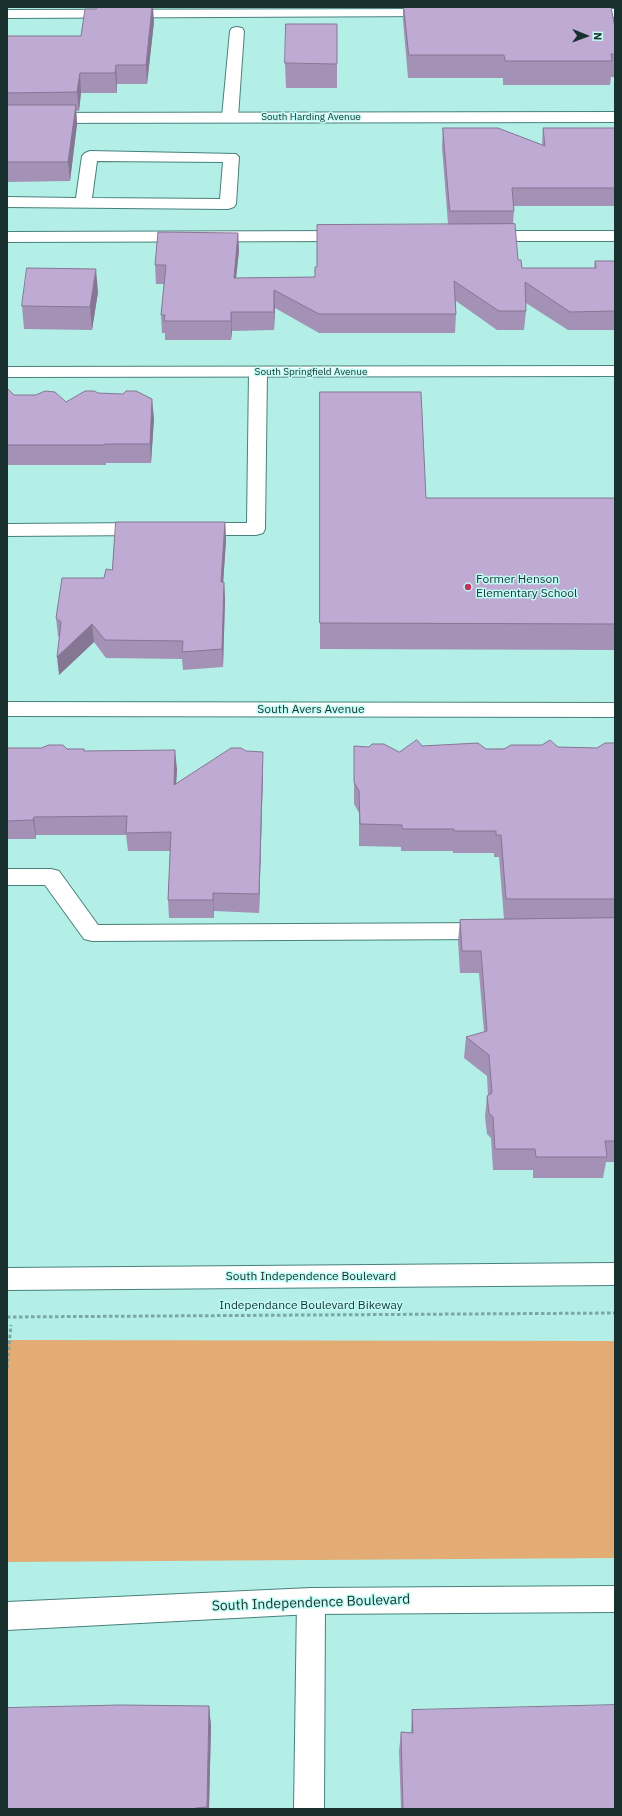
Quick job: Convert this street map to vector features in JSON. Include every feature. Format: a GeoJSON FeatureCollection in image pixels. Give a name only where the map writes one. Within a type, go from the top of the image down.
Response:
{"type":"FeatureCollection","features":[{"type":"Feature","properties":{"kind":"street"},"geometry":{"type":"LineString","coordinates":[[7,14],[449,13]]}},
{"type":"Feature","properties":{"kind":"street"},"geometry":{"type":"LineString","coordinates":[[568,13],[615,13]]}},
{"type":"Feature","properties":{"kind":"street"},"geometry":{"type":"LineString","coordinates":[[230,117],[237,31]]}},
{"type":"Feature","properties":{"kind":"street","name":"South Harding Avenue"},"geometry":{"type":"LineString","coordinates":[[7,118],[615,117]]}},
{"type":"Feature","properties":{"kind":"street"},"geometry":{"type":"LineString","coordinates":[[7,202],[83,203],[228,204],[231,157],[90,156],[83,203]]}},
{"type":"Feature","properties":{"kind":"street"},"geometry":{"type":"LineString","coordinates":[[7,237],[362,236]]}},
{"type":"Feature","properties":{"kind":"street"},"geometry":{"type":"LineString","coordinates":[[473,236],[615,236]]}},
{"type":"Feature","properties":{"kind":"street","name":"South Springfield Avenue"},"geometry":{"type":"LineString","coordinates":[[7,372],[615,371]]}},
{"type":"Feature","properties":{"kind":"street"},"geometry":{"type":"LineString","coordinates":[[7,530],[256,529],[258,372]]}},
{"type":"Feature","properties":{"kind":"street","name":"South Avers Avenue"},"geometry":{"type":"LineString","coordinates":[[7,709],[615,710]]}},
{"type":"Feature","properties":{"kind":"street"},"geometry":{"type":"LineString","coordinates":[[7,877],[51,877],[92,933],[512,931]]}},
{"type":"Feature","properties":{"kind":"street","name":"South Independence Boulevard"},"geometry":{"type":"LineString","coordinates":[[7,1279],[615,1274]]}},
{"type":"Feature","properties":{"kind":"street","name":"South Independence Boulevard"},"geometry":{"type":"LineString","coordinates":[[7,1616],[311,1601],[615,1599]]}},
{"type":"Feature","properties":{"kind":"street"},"geometry":{"type":"LineString","coordinates":[[309,1809],[311,1601]]}},
{"type":"Feature","properties":{"kind":"path","name":"Independance Boulevard Bikeway"},"geometry":{"type":"LineString","coordinates":[[7,1317],[615,1314]]}},
{"type":"Feature","properties":{"kind":"path"},"geometry":{"type":"LineString","coordinates":[[7,1368],[11,1325]]}},
{"type":"Feature","properties":{"kind":"shaded area"},"geometry":{"type":"Polygon","coordinates":[[[7,1340],[615,1341],[615,1558],[7,1562],[7,1340]]]}},
{"type":"Feature","properties":{"kind":"building"},"geometry":{"type":"Polygon","coordinates":[[[96,7],[152,7],[146,65],[116,65],[115,73],[80,73],[77,92],[7,93],[7,36],[81,36],[85,9],[96,9],[96,7]]]}},
{"type":"Feature","properties":{"kind":"building"},"geometry":{"type":"Polygon","coordinates":[[[404,7],[611,7],[615,28],[615,54],[611,54],[612,61],[505,61],[504,55],[409,55],[404,7]]]}},
{"type":"Feature","properties":{"kind":"building"},"geometry":{"type":"Polygon","coordinates":[[[286,24],[337,24],[337,64],[285,63],[286,24]]]}},
{"type":"Feature","properties":{"kind":"building"},"geometry":{"type":"Polygon","coordinates":[[[7,105],[76,105],[68,162],[7,162],[7,105]]]}},
{"type":"Feature","properties":{"kind":"building"},"geometry":{"type":"Polygon","coordinates":[[[443,128],[498,128],[545,146],[543,128],[615,128],[615,188],[512,188],[514,211],[450,211],[443,128]]]}},
{"type":"Feature","properties":{"kind":"building"},"geometry":{"type":"Polygon","coordinates":[[[515,224],[518,260],[521,260],[522,268],[596,268],[595,261],[615,261],[615,311],[570,312],[525,282],[526,311],[499,311],[454,281],[456,314],[319,314],[274,290],[274,312],[231,312],[231,321],[164,321],[165,315],[161,315],[166,265],[155,265],[158,232],[238,233],[234,278],[315,277],[315,267],[317,267],[317,225],[515,224]]]}},
{"type":"Feature","properties":{"kind":"building"},"geometry":{"type":"Polygon","coordinates":[[[27,268],[96,269],[90,307],[22,306],[27,268]]]}},
{"type":"Feature","properties":{"kind":"building"},"geometry":{"type":"Polygon","coordinates":[[[7,389],[14,395],[36,395],[45,391],[55,392],[66,402],[85,391],[123,394],[126,391],[136,391],[152,399],[150,444],[7,445],[7,389]]]}},
{"type":"Feature","properties":{"kind":"building","name":"Former Henson Elementary School"},"geometry":{"type":"Polygon","coordinates":[[[320,392],[421,392],[426,498],[615,498],[615,624],[320,623],[320,392]]]}},
{"type":"Feature","properties":{"kind":"building"},"geometry":{"type":"Polygon","coordinates":[[[116,522],[225,522],[221,582],[224,582],[222,649],[182,652],[183,641],[105,640],[92,624],[57,657],[61,622],[56,618],[62,578],[104,578],[106,569],[112,570],[116,522]]]}},
{"type":"Feature","properties":{"kind":"building"},"geometry":{"type":"Polygon","coordinates":[[[417,740],[422,746],[478,743],[486,749],[504,749],[511,745],[542,745],[550,740],[558,747],[597,748],[605,743],[615,743],[615,899],[506,899],[501,835],[496,835],[496,831],[402,829],[402,825],[360,824],[359,791],[354,782],[354,746],[369,747],[372,744],[384,744],[399,752],[417,740]]]}},
{"type":"Feature","properties":{"kind":"building"},"geometry":{"type":"Polygon","coordinates":[[[49,745],[63,745],[67,749],[84,749],[84,751],[175,750],[174,785],[231,748],[241,748],[246,751],[263,752],[259,894],[213,893],[213,900],[168,900],[171,832],[126,833],[127,816],[34,817],[33,820],[7,821],[7,748],[41,748],[49,745]]]}},
{"type":"Feature","properties":{"kind":"building"},"geometry":{"type":"Polygon","coordinates":[[[615,918],[615,1141],[605,1141],[607,1157],[536,1157],[535,1149],[495,1149],[493,1117],[489,1113],[487,1096],[492,1093],[489,1055],[466,1037],[487,1031],[481,951],[462,951],[460,920],[615,918]]]}},
{"type":"Feature","properties":{"kind":"building"},"geometry":{"type":"Polygon","coordinates":[[[121,1705],[209,1706],[207,1807],[196,1809],[7,1809],[7,1708],[121,1705]]]}},
{"type":"Feature","properties":{"kind":"building"},"geometry":{"type":"Polygon","coordinates":[[[615,1705],[615,1809],[403,1809],[401,1732],[413,1733],[412,1710],[615,1705]]]}},
{"type":"Feature","properties":{"kind":"place","name":"Former Henson Elementary School"},"geometry":{"type":"Point","coordinates":[468,587]}}]}
